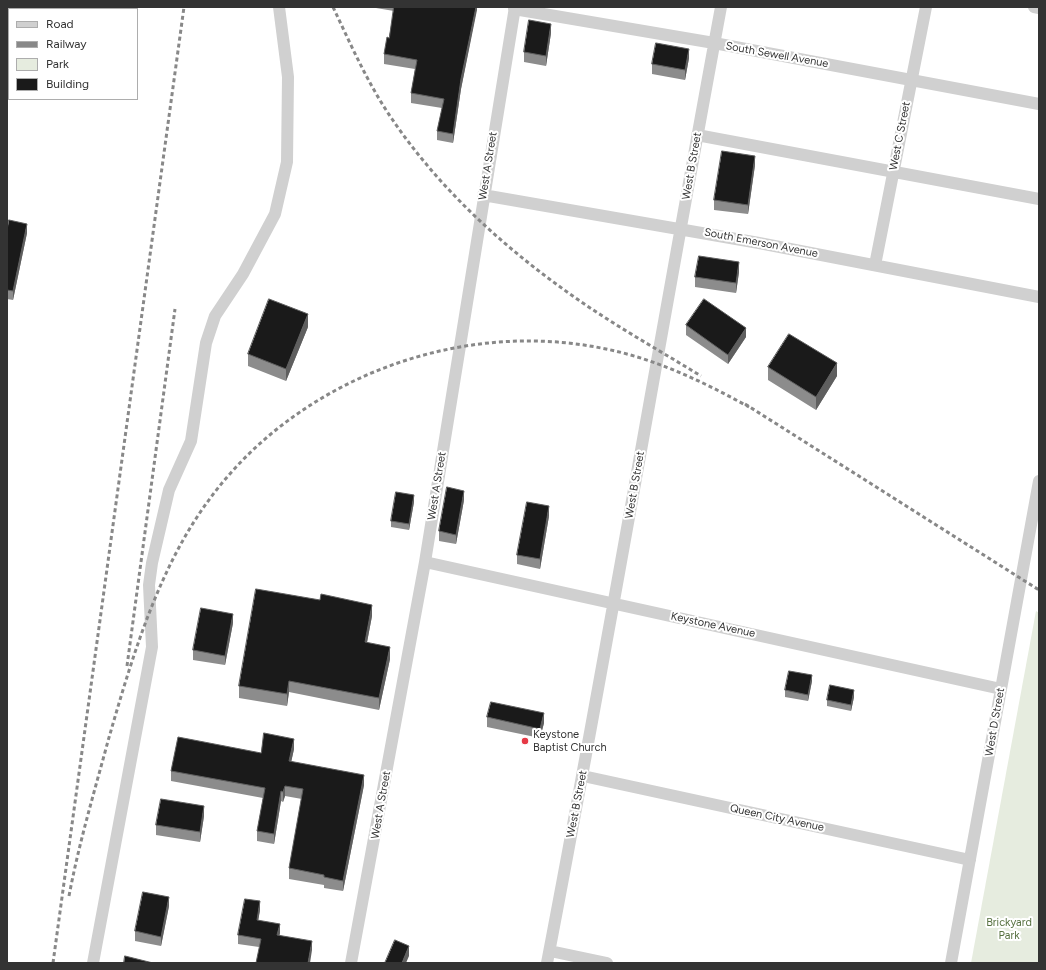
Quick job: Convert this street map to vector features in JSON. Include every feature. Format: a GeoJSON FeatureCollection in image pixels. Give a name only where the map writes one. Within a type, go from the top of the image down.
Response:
{"type":"FeatureCollection","features":[{"type":"Feature","properties":{"kind":"street"},"geometry":{"type":"LineString","coordinates":[[93,963],[152,646],[150,578],[152,563],[170,490],[191,441],[206,343],[215,316],[243,274],[275,214],[287,162],[288,77],[279,7]]}},
{"type":"Feature","properties":{"kind":"street","name":"West B Street"},"geometry":{"type":"LineString","coordinates":[[548,957],[583,776],[680,228],[721,7]]}},
{"type":"Feature","properties":{"kind":"street","name":"West C Street"},"geometry":{"type":"LineString","coordinates":[[875,265],[926,7]]}},
{"type":"Feature","properties":{"kind":"street"},"geometry":{"type":"LineString","coordinates":[[1034,7],[1039,8]]}},
{"type":"Feature","properties":{"kind":"street","name":"South Sewell Avenue"},"geometry":{"type":"LineString","coordinates":[[514,8],[714,43],[1039,104]]}},
{"type":"Feature","properties":{"kind":"street","name":"West A Street"},"geometry":{"type":"LineString","coordinates":[[351,963],[425,562],[514,8]]}},
{"type":"Feature","properties":{"kind":"street"},"geometry":{"type":"LineString","coordinates":[[697,135],[1039,199]]}},
{"type":"Feature","properties":{"kind":"street","name":"South Emerson Avenue"},"geometry":{"type":"LineString","coordinates":[[483,195],[680,228],[1039,296]]}},
{"type":"Feature","properties":{"kind":"street","name":"West D Street"},"geometry":{"type":"LineString","coordinates":[[951,963],[1039,481]]}},
{"type":"Feature","properties":{"kind":"street","name":"Keystone Avenue"},"geometry":{"type":"LineString","coordinates":[[425,562],[1001,689]]}},
{"type":"Feature","properties":{"kind":"street","name":"Queen City Avenue"},"geometry":{"type":"LineString","coordinates":[[583,776],[970,860]]}},
{"type":"Feature","properties":{"kind":"street"},"geometry":{"type":"LineString","coordinates":[[548,957],[607,963]]}},
{"type":"Feature","properties":{"kind":"green space","name":"Brickyard Park"},"geometry":{"type":"Polygon","coordinates":[[[1036,611],[1039,613],[1039,963],[971,963],[1036,611]]]}},
{"type":"Feature","properties":{"kind":"building"},"geometry":{"type":"Polygon","coordinates":[[[394,7],[476,7],[461,79],[453,134],[437,131],[444,99],[411,93],[417,60],[384,54],[387,37],[389,38],[394,7]]]}},
{"type":"Feature","properties":{"kind":"building"},"geometry":{"type":"Polygon","coordinates":[[[529,20],[551,24],[546,56],[524,52],[529,20]]]}},
{"type":"Feature","properties":{"kind":"building"},"geometry":{"type":"Polygon","coordinates":[[[656,43],[689,49],[685,70],[652,64],[656,43]]]}},
{"type":"Feature","properties":{"kind":"building"},"geometry":{"type":"Polygon","coordinates":[[[722,151],[755,156],[748,205],[714,200],[722,151]]]}},
{"type":"Feature","properties":{"kind":"building"},"geometry":{"type":"Polygon","coordinates":[[[9,220],[27,224],[13,291],[7,290],[7,231],[9,220]]]}},
{"type":"Feature","properties":{"kind":"building"},"geometry":{"type":"Polygon","coordinates":[[[699,256],[739,262],[736,283],[695,277],[699,256]]]}},
{"type":"Feature","properties":{"kind":"building"},"geometry":{"type":"Polygon","coordinates":[[[269,299],[308,314],[286,369],[248,354],[269,299]]]}},
{"type":"Feature","properties":{"kind":"building"},"geometry":{"type":"Polygon","coordinates":[[[704,299],[746,328],[728,355],[686,325],[704,299]]]}},
{"type":"Feature","properties":{"kind":"building"},"geometry":{"type":"Polygon","coordinates":[[[789,334],[837,363],[816,397],[768,367],[789,334]]]}},
{"type":"Feature","properties":{"kind":"building"},"geometry":{"type":"Polygon","coordinates":[[[447,487],[464,491],[456,535],[439,531],[447,487]]]}},
{"type":"Feature","properties":{"kind":"building"},"geometry":{"type":"Polygon","coordinates":[[[396,492],[414,495],[409,524],[391,521],[396,492]]]}},
{"type":"Feature","properties":{"kind":"building"},"geometry":{"type":"Polygon","coordinates":[[[527,502],[549,506],[540,559],[517,555],[527,502]]]}},
{"type":"Feature","properties":{"kind":"building"},"geometry":{"type":"Polygon","coordinates":[[[256,589],[320,600],[321,594],[372,605],[365,642],[390,647],[379,698],[289,681],[287,694],[239,686],[256,589]]]}},
{"type":"Feature","properties":{"kind":"building"},"geometry":{"type":"Polygon","coordinates":[[[201,608],[233,614],[225,656],[193,650],[201,608]]]}},
{"type":"Feature","properties":{"kind":"building"},"geometry":{"type":"Polygon","coordinates":[[[789,671],[812,675],[808,695],[785,690],[789,671]]]}},
{"type":"Feature","properties":{"kind":"building"},"geometry":{"type":"Polygon","coordinates":[[[830,685],[854,690],[851,705],[827,700],[830,685]]]}},
{"type":"Feature","properties":{"kind":"building"},"geometry":{"type":"Polygon","coordinates":[[[491,702],[544,713],[540,729],[487,717],[491,702]]]}},
{"type":"Feature","properties":{"kind":"building"},"geometry":{"type":"Polygon","coordinates":[[[264,733],[294,739],[289,761],[364,775],[343,881],[324,877],[324,875],[289,868],[303,789],[285,786],[283,792],[281,791],[274,834],[257,831],[265,788],[171,771],[178,737],[261,753],[264,733]]]}},
{"type":"Feature","properties":{"kind":"building"},"geometry":{"type":"Polygon","coordinates":[[[161,799],[204,806],[200,832],[156,825],[161,799]]]}},
{"type":"Feature","properties":{"kind":"building"},"geometry":{"type":"Polygon","coordinates":[[[143,892],[169,897],[161,937],[135,931],[143,892]]]}},
{"type":"Feature","properties":{"kind":"building"},"geometry":{"type":"Polygon","coordinates":[[[245,899],[260,901],[257,920],[280,924],[277,935],[312,941],[308,963],[256,963],[261,939],[238,935],[245,899]]]}},
{"type":"Feature","properties":{"kind":"building"},"geometry":{"type":"Polygon","coordinates":[[[395,940],[409,946],[402,963],[385,963],[395,940]]]}},
{"type":"Feature","properties":{"kind":"building"},"geometry":{"type":"Polygon","coordinates":[[[125,956],[153,963],[124,963],[125,956]]]}},
{"type":"Feature","properties":{"kind":"railway"},"geometry":{"type":"LineString","coordinates":[[53,963],[184,7]]}},
{"type":"Feature","properties":{"kind":"railway"},"geometry":{"type":"LineString","coordinates":[[333,7],[353,50],[383,106],[410,144],[451,192],[496,236],[545,276],[618,326],[701,376]]}},
{"type":"Feature","properties":{"kind":"railway"},"geometry":{"type":"LineString","coordinates":[[127,666],[175,309]]}},
{"type":"Feature","properties":{"kind":"railway"},"geometry":{"type":"LineString","coordinates":[[69,896],[87,818],[126,680],[147,618],[173,558],[206,504],[242,461],[284,424],[331,393],[381,369],[435,352],[490,343],[546,341],[621,352],[659,364],[714,388],[749,407]]}},
{"type":"Feature","properties":{"kind":"railway"},"geometry":{"type":"LineString","coordinates":[[745,404],[1039,590]]}},
{"type":"Feature","properties":{"kind":"place","name":"Keystone Baptist Church"},"geometry":{"type":"Point","coordinates":[525,741]}}]}
